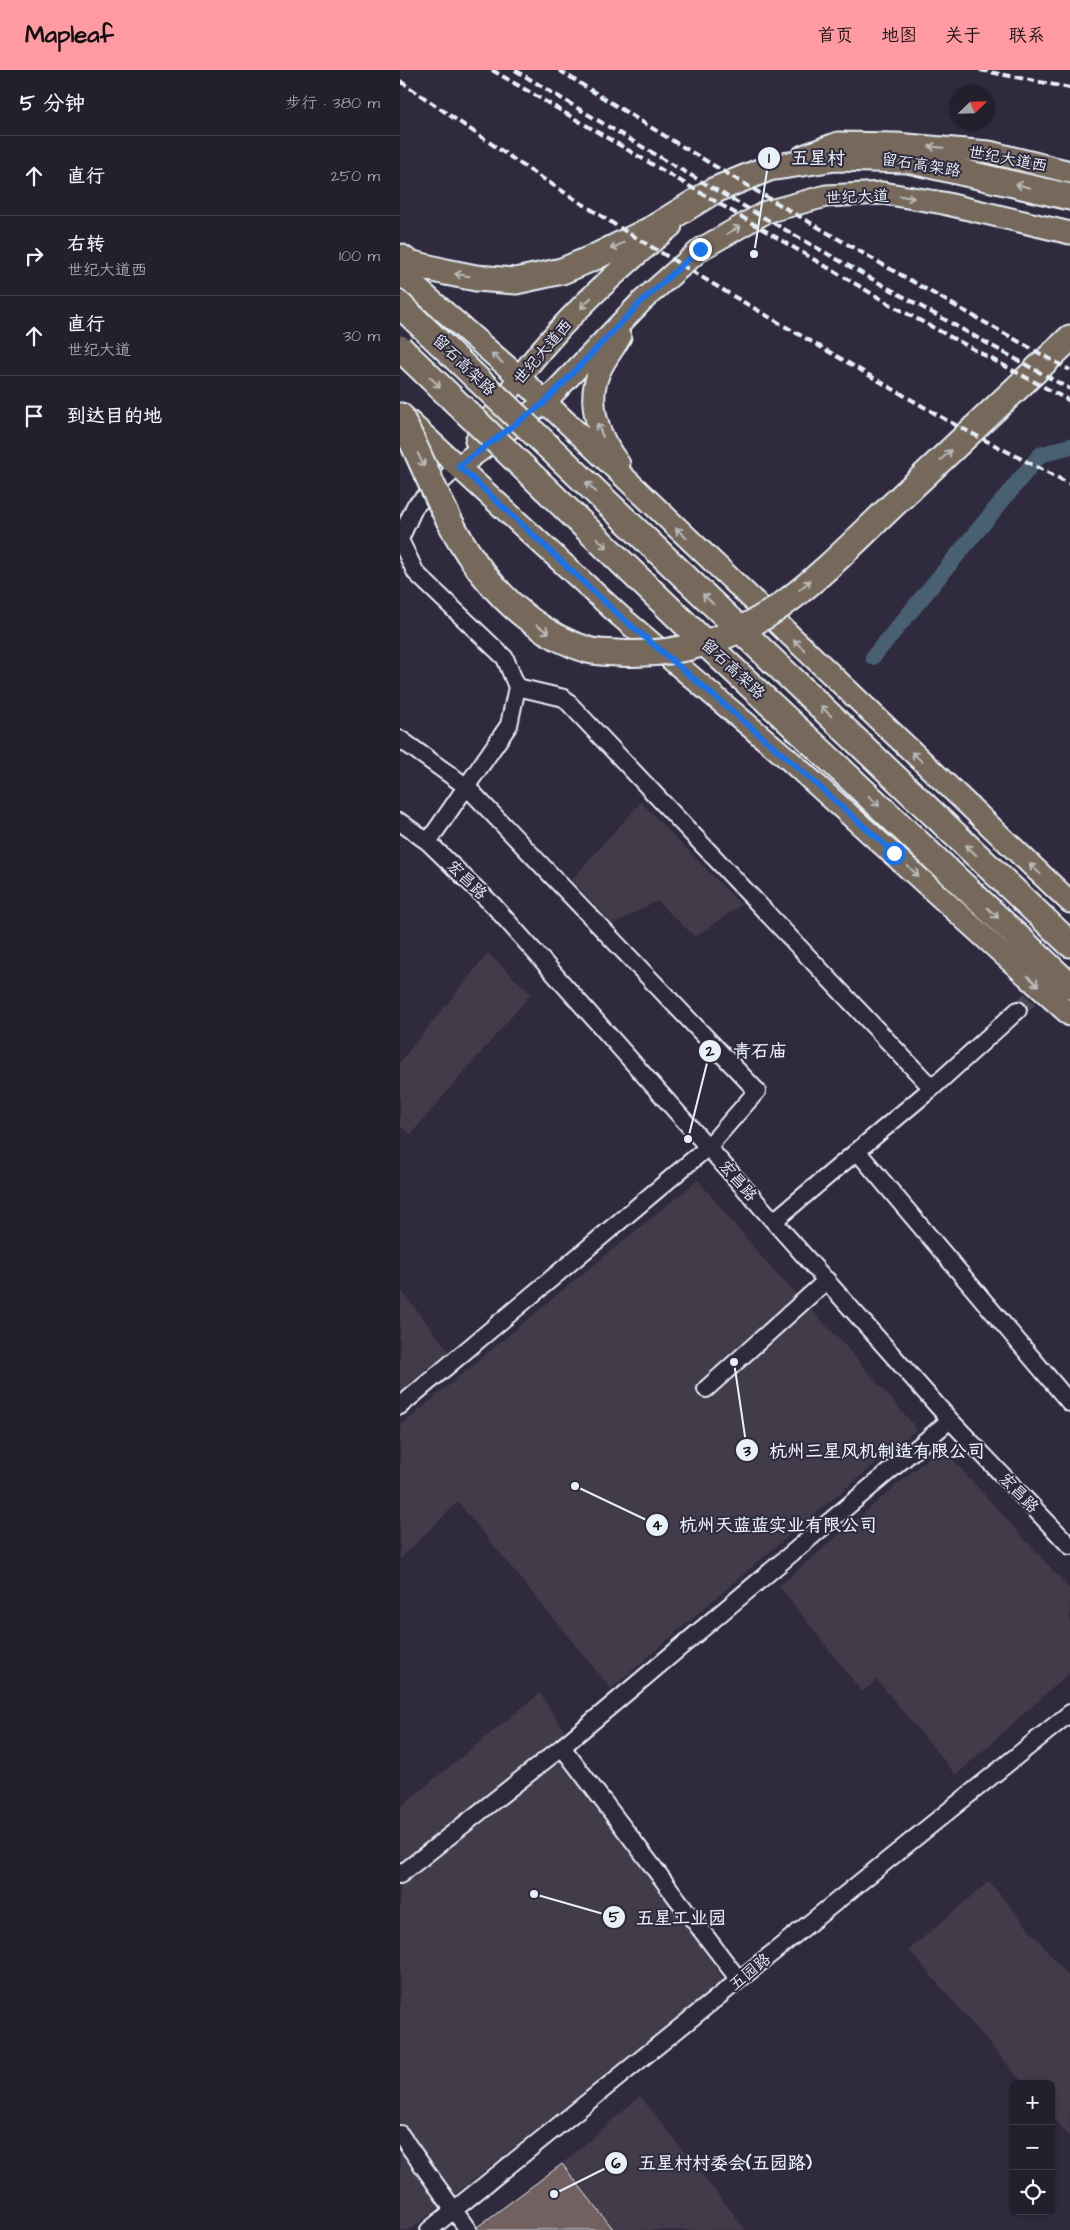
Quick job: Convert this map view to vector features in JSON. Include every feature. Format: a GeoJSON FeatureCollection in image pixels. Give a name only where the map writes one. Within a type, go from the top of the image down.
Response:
{"type":"FeatureCollection","features":[{"type":"Feature","properties":{"kind":"highway","name":"留石高架路"},"geometry":{"type":"LineString","coordinates":[[400,257],[409,263],[446,272],[476,278],[516,281],[562,270],[596,257],[652,229],[715,190],[769,168],[836,158],[908,160],[1070,197]]}},
{"type":"Feature","properties":{"kind":"highway","name":"留石高架路"},"geometry":{"type":"LineString","coordinates":[[400,305],[1070,944]]}},
{"type":"Feature","properties":{"kind":"highway"},"geometry":{"type":"LineString","coordinates":[[400,414],[460,539],[484,576],[505,598],[538,626],[564,642],[590,651],[648,654],[690,648],[721,638],[782,605],[818,575],[1070,338]]}},
{"type":"Feature","properties":{"kind":"highway","name":"留石高架路"},"geometry":{"type":"LineString","coordinates":[[400,348],[703,641],[1070,986]]}},
{"type":"Feature","properties":{"kind":"main road","name":"世纪大道西"},"geometry":{"type":"LineString","coordinates":[[769,168],[838,143],[896,144],[989,152],[1070,172]]}},
{"type":"Feature","properties":{"kind":"main road","name":"世纪大道西"},"geometry":{"type":"LineString","coordinates":[[451,460],[545,346],[618,270],[715,190]]}},
{"type":"Feature","properties":{"kind":"main road","name":"世纪大道"},"geometry":{"type":"LineString","coordinates":[[641,302],[700,249],[766,212],[826,196],[883,193],[943,204],[1070,233]]}},
{"type":"Feature","properties":{"kind":"main road"},"geometry":{"type":"LineString","coordinates":[[400,273],[519,377],[544,403],[1070,902]]}},
{"type":"Feature","properties":{"kind":"main road","name":"世纪大道西"},"geometry":{"type":"LineString","coordinates":[[451,460],[544,403],[641,302]]}},
{"type":"Feature","properties":{"kind":"main road"},"geometry":{"type":"LineString","coordinates":[[641,302],[600,371],[594,391],[596,420],[608,449],[646,500]]}},
{"type":"Feature","properties":{"kind":"main road"},"geometry":{"type":"LineString","coordinates":[[400,414],[620,616],[794,764],[1070,1015]]}},
{"type":"Feature","properties":{"kind":"street"},"geometry":{"type":"LineString","coordinates":[[428,842],[509,725],[517,687],[505,658],[416,573],[400,539],[415,506],[451,460]]}},
{"type":"Feature","properties":{"kind":"street"},"geometry":{"type":"LineString","coordinates":[[517,687],[564,698],[932,1088]]}},
{"type":"Feature","properties":{"kind":"street"},"geometry":{"type":"LineString","coordinates":[[400,739],[467,787],[757,1091],[708,1147],[400,1406]]}},
{"type":"Feature","properties":{"kind":"street","name":"宏昌路"},"geometry":{"type":"LineString","coordinates":[[400,822],[428,842],[494,906],[950,1420],[1070,1546]]}},
{"type":"Feature","properties":{"kind":"street"},"geometry":{"type":"LineString","coordinates":[[774,1221],[932,1088],[1018,1010]]}},
{"type":"Feature","properties":{"kind":"street"},"geometry":{"type":"LineString","coordinates":[[857,1151],[1070,1403]]}},
{"type":"Feature","properties":{"kind":"street"},"geometry":{"type":"LineString","coordinates":[[706,1389],[827,1280]]}},
{"type":"Feature","properties":{"kind":"street"},"geometry":{"type":"LineString","coordinates":[[400,1875],[562,1747],[950,1420]]}},
{"type":"Feature","properties":{"kind":"street","name":"五园路"},"geometry":{"type":"LineString","coordinates":[[429,2230],[1070,1714]]}},
{"type":"Feature","properties":{"kind":"street"},"geometry":{"type":"LineString","coordinates":[[562,1747],[739,1980]]}},
{"type":"Feature","properties":{"kind":"street"},"geometry":{"type":"LineString","coordinates":[[400,2134],[468,2230]]}},
{"type":"Feature","properties":{"kind":"shaded area"},"geometry":{"type":"Polygon","coordinates":[[[641,802],[741,905],[695,937],[657,901],[613,924],[571,880],[641,802]]]}},
{"type":"Feature","properties":{"kind":"shaded area"},"geometry":{"type":"Polygon","coordinates":[[[488,953],[531,994],[411,1134],[400,1127],[400,1062],[488,953]]]}},
{"type":"Feature","properties":{"kind":"shaded area"},"geometry":{"type":"Polygon","coordinates":[[[698,1180],[765,1261],[843,1343],[917,1429],[761,1559],[611,1689],[458,1502],[400,1559],[400,1426],[698,1180]]]}},
{"type":"Feature","properties":{"kind":"shaded area"},"geometry":{"type":"Polygon","coordinates":[[[400,1289],[449,1351],[400,1392],[400,1289]]]}},
{"type":"Feature","properties":{"kind":"shaded area"},"geometry":{"type":"Polygon","coordinates":[[[941,1447],[1070,1589],[1070,1672],[956,1775],[877,1680],[862,1692],[779,1586],[941,1447]]]}},
{"type":"Feature","properties":{"kind":"shaded area"},"geometry":{"type":"Polygon","coordinates":[[[540,1693],[724,1981],[410,2230],[400,2230],[400,1807],[540,1693]]]}},
{"type":"Feature","properties":{"kind":"shaded area"},"geometry":{"type":"Polygon","coordinates":[[[989,1881],[1070,1978],[1070,2138],[1055,2121],[1055,2080],[1021,2080],[909,1950],[989,1881]]]}},
{"type":"Feature","properties":{"kind":"shaded area"},"geometry":{"type":"Polygon","coordinates":[[[640,2096],[746,2230],[614,2230],[562,2164],[640,2096]]]}},
{"type":"Feature","properties":{"kind":"building"},"geometry":{"type":"Polygon","coordinates":[[[562,2164],[614,2230],[478,2230],[477,2227],[562,2164]]]}},
{"type":"Feature","properties":{"kind":"waterway"},"geometry":{"type":"LineString","coordinates":[[873,657],[1040,455],[1070,446]]}},
{"type":"Feature","properties":{"kind":"tunnel"},"geometry":{"type":"LineString","coordinates":[[1018,1010],[1070,961]]}},
{"type":"Feature","properties":{"kind":"railway"},"geometry":{"type":"LineString","coordinates":[[492,70],[893,306],[1070,401]]}},
{"type":"Feature","properties":{"kind":"railway"},"geometry":{"type":"LineString","coordinates":[[515,70],[652,153],[791,233],[1070,389]]}},
{"type":"Feature","properties":{"kind":"railway"},"geometry":{"type":"LineString","coordinates":[[559,70],[812,224],[1070,370]]}},
{"type":"Feature","properties":{"kind":"railway"},"geometry":{"type":"LineString","coordinates":[[980,70],[1070,88]]}},
{"type":"Feature","properties":{"kind":"railway"},"geometry":{"type":"LineString","coordinates":[[400,81],[528,169],[617,226],[733,296],[948,421],[1070,484]]}},
{"type":"Feature","properties":{"kind":"place","name":"五星村"},"geometry":{"type":"Point","coordinates":[754,254]}},
{"type":"Feature","properties":{"kind":"place","name":"青石庙"},"geometry":{"type":"Point","coordinates":[688,1139]}},
{"type":"Feature","properties":{"kind":"place","name":"杭州三星风机制造有限公司"},"geometry":{"type":"Point","coordinates":[734,1362]}},
{"type":"Feature","properties":{"kind":"place","name":"杭州天蓝蓝实业有限公司"},"geometry":{"type":"Point","coordinates":[575,1486]}},
{"type":"Feature","properties":{"kind":"place","name":"五星工业园"},"geometry":{"type":"Point","coordinates":[534,1894]}},
{"type":"Feature","properties":{"kind":"place","name":"五星村村委会(五园路)"},"geometry":{"type":"Point","coordinates":[554,2194]}},
{"type":"Feature","properties":{"kind":"route"},"geometry":{"type":"LineString","coordinates":[[700,249],[641,302],[544,403],[459,466],[620,616],[787,758],[894,853]]}}]}
